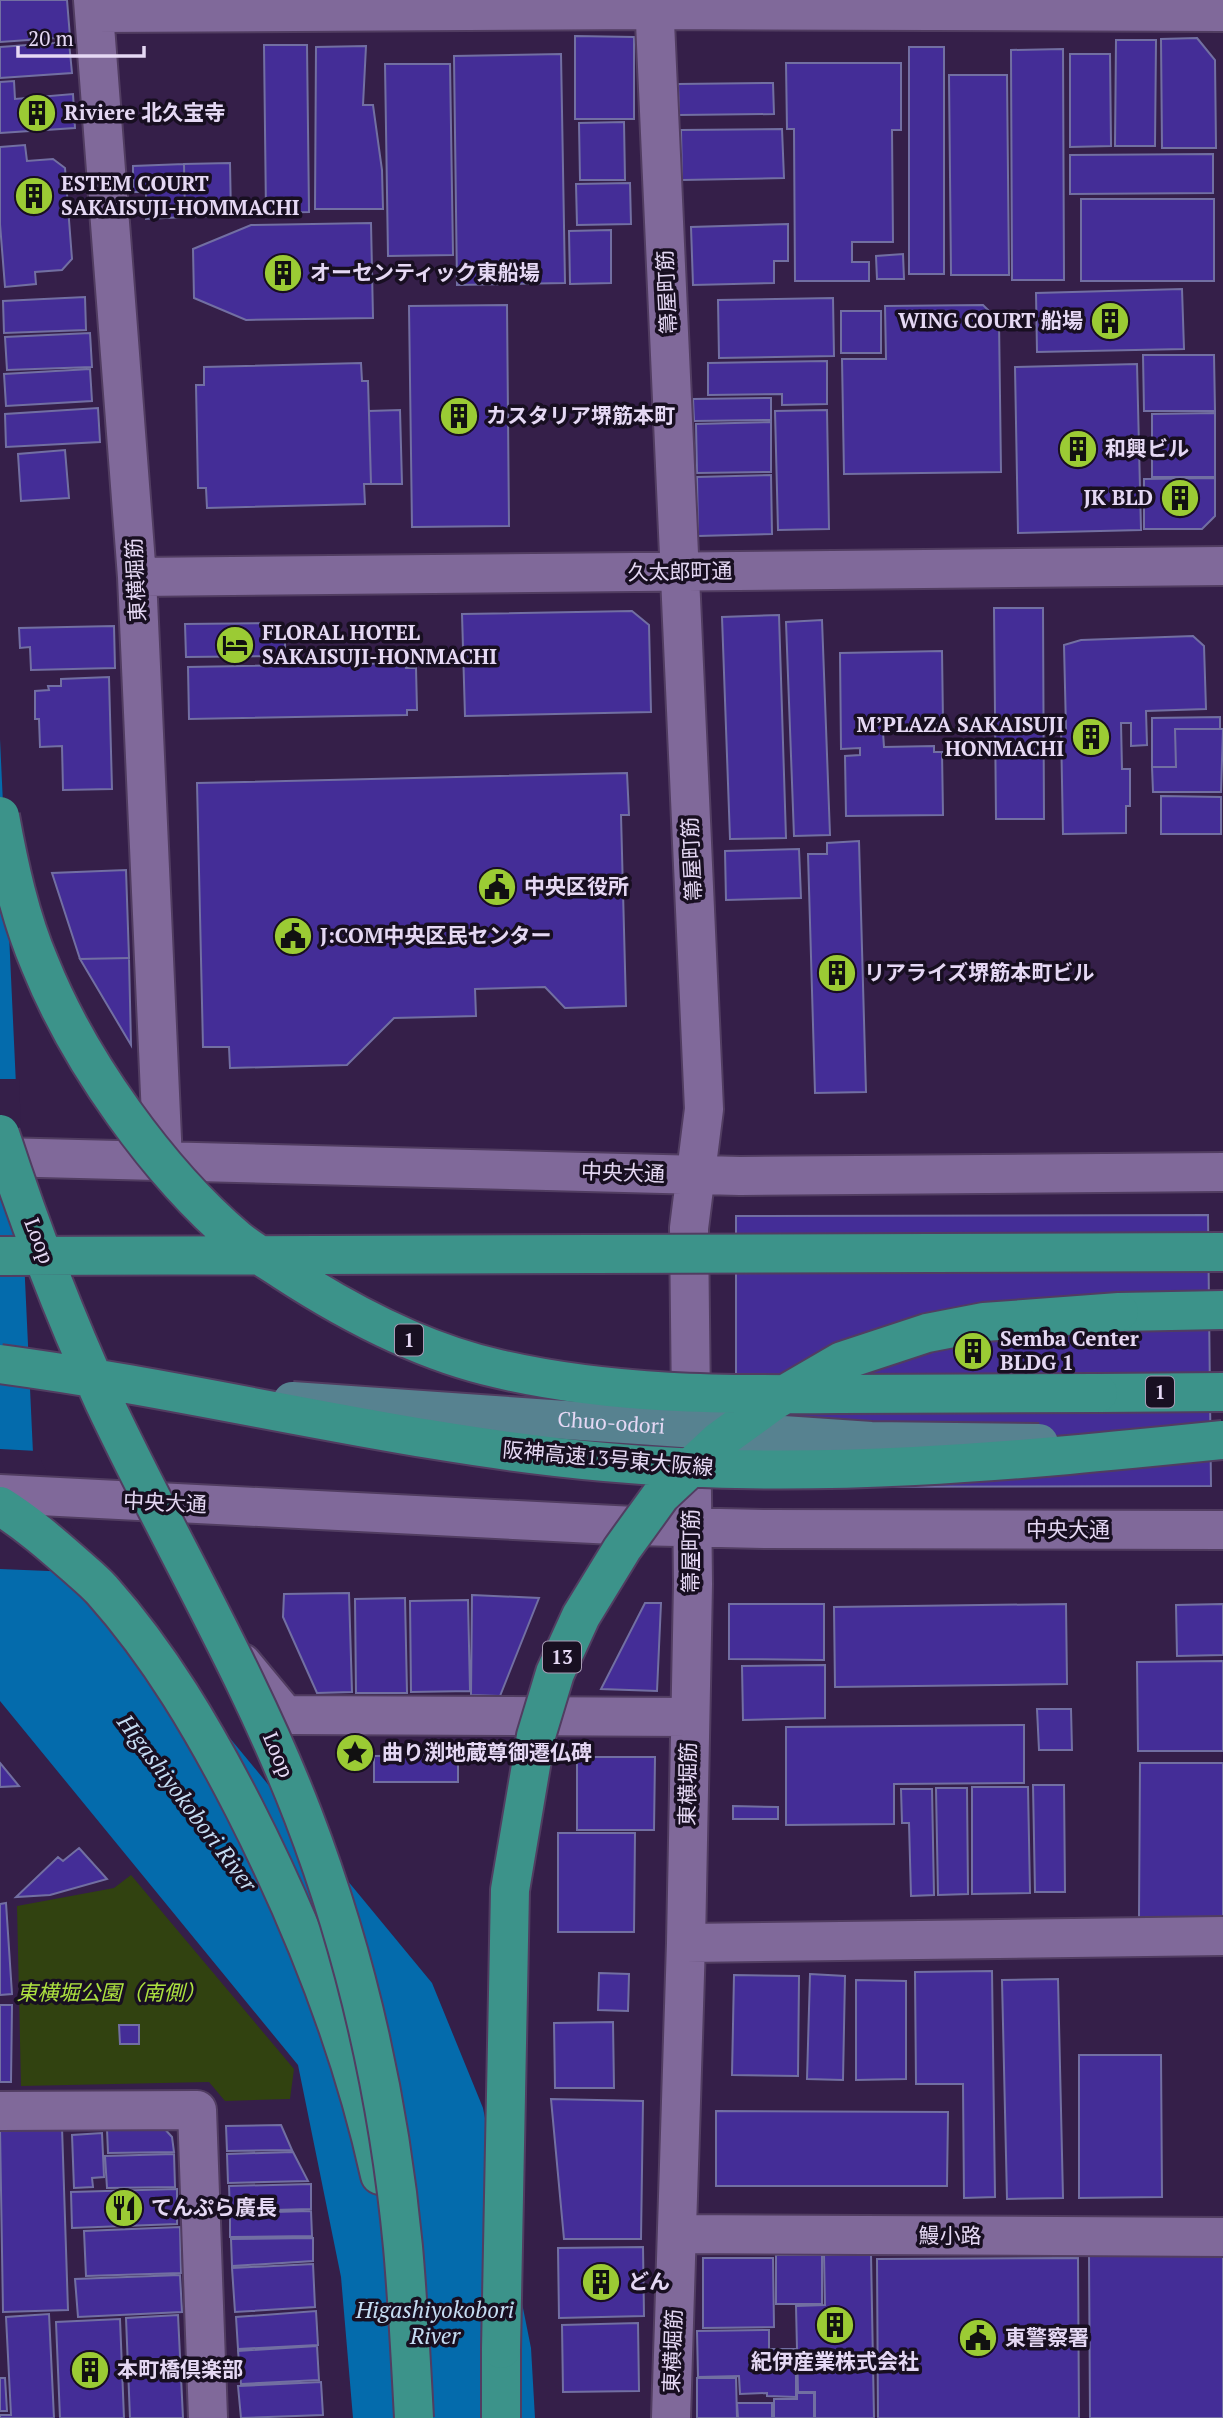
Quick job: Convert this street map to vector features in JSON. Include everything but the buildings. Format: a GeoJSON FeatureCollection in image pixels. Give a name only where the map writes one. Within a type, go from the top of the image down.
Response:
{"type":"FeatureCollection","features":[{"type":"Feature","properties":{"kind":"highway","name":"1"},"geometry":{"type":"LineString","coordinates":[[0,816],[12,881],[40,965],[77,1040],[125,1114],[176,1181],[240,1241],[324,1297],[404,1339],[496,1369],[555,1380],[649,1391],[769,1395],[1223,1392]]}},
{"type":"Feature","properties":{"kind":"highway","name":"Loop"},"geometry":{"type":"LineString","coordinates":[[7,1149],[13,1175],[103,1400],[263,1717],[303,1814],[336,1907],[359,1992],[380,2091],[402,2246],[414,2418]]}},
{"type":"Feature","properties":{"kind":"highway"},"geometry":{"type":"LineString","coordinates":[[0,1257],[1223,1254]]}},
{"type":"Feature","properties":{"kind":"highway","name":"13"},"geometry":{"type":"LineString","coordinates":[[501,2418],[510,1890],[536,1736],[555,1674],[581,1616],[622,1549],[662,1495],[720,1440],[775,1400],[842,1361],[927,1333],[984,1322],[1119,1312],[1223,1310]]}},
{"type":"Feature","properties":{"kind":"highway","name":"阪神高速13号東大阪線"},"geometry":{"type":"LineString","coordinates":[[0,1364],[80,1375],[482,1447],[565,1459],[693,1469],[784,1472],[902,1467],[1046,1458],[1223,1442]]}},
{"type":"Feature","properties":{"kind":"highway"},"geometry":{"type":"LineString","coordinates":[[0,1506],[31,1526],[101,1588],[157,1659],[210,1742],[261,1841],[302,1932],[330,2004],[358,2090],[397,2254],[409,2336]]}},
{"type":"Feature","properties":{"kind":"main road","name":"Chuo-odori"},"geometry":{"type":"LineString","coordinates":[[0,1380],[871,1441],[1223,1442]]}},
{"type":"Feature","properties":{"kind":"street"},"geometry":{"type":"LineString","coordinates":[[94,6],[654,5],[1223,12]]}},
{"type":"Feature","properties":{"kind":"street","name":"箒屋町筋"},"geometry":{"type":"LineString","coordinates":[[654,5],[704,1109],[689,1228],[692,1584],[688,1717]]}},
{"type":"Feature","properties":{"kind":"street","name":"東横堀筋"},"geometry":{"type":"LineString","coordinates":[[94,6],[137,577],[163,1161]]}},
{"type":"Feature","properties":{"kind":"street","name":"久太郎町通"},"geometry":{"type":"LineString","coordinates":[[137,577],[1223,566]]}},
{"type":"Feature","properties":{"kind":"street","name":"中央大通"},"geometry":{"type":"LineString","coordinates":[[7,1149],[163,1161],[695,1175],[1223,1172]]}},
{"type":"Feature","properties":{"kind":"street","name":"中央大通"},"geometry":{"type":"LineString","coordinates":[[0,1493],[692,1528],[1223,1530]]}},
{"type":"Feature","properties":{"kind":"street","name":"東横堀筋"},"geometry":{"type":"LineString","coordinates":[[177,1503],[178,1569],[188,1598],[285,1715],[688,1717],[686,1943],[671,2418]]}},
{"type":"Feature","properties":{"kind":"street"},"geometry":{"type":"LineString","coordinates":[[686,1943],[1223,1936]]}},
{"type":"Feature","properties":{"kind":"street"},"geometry":{"type":"LineString","coordinates":[[0,2110],[197,2110],[208,2418]]}},
{"type":"Feature","properties":{"kind":"street","name":"鰻小路"},"geometry":{"type":"LineString","coordinates":[[678,2234],[1223,2237]]}},
{"type":"Feature","properties":{"kind":"green space","name":"東横堀公園（南側）"},"geometry":{"type":"Polygon","coordinates":[[[131,1875],[294,2069],[290,2099],[225,2101],[209,2082],[21,2086],[17,1906],[114,1888],[131,1875]]]}},
{"type":"Feature","properties":{"kind":"water","name":"Higashiyokobori River"},"geometry":{"type":"Polygon","coordinates":[[[0,739],[33,1453],[82,1559],[432,1983],[483,2108],[531,2348],[535,2418],[353,2418],[341,2277],[298,2065],[0,1701],[0,739]]]}},
{"type":"Feature","properties":{"kind":"pier"},"geometry":{"type":"Polygon","coordinates":[[[0,1079],[19,1079],[24,1201],[0,1200],[0,1079]]]}},
{"type":"Feature","properties":{"kind":"pier"},"geometry":{"type":"Polygon","coordinates":[[[0,1449],[37,1451],[85,1557],[97,1573],[0,1569],[0,1449]]]}},
{"type":"Feature","properties":{"kind":"place","name":"Riviere 北久宝寺"},"geometry":{"type":"Point","coordinates":[37,113]}},
{"type":"Feature","properties":{"kind":"place","name":"ESTEM COURT SAKAISUJI-HOMMACHI"},"geometry":{"type":"Point","coordinates":[34,196]}},
{"type":"Feature","properties":{"kind":"place","name":"オーセンティック東船場"},"geometry":{"type":"Point","coordinates":[283,273]}},
{"type":"Feature","properties":{"kind":"place","name":"WING COURT 船場"},"geometry":{"type":"Point","coordinates":[1110,321]}},
{"type":"Feature","properties":{"kind":"place","name":"カスタリア堺筋本町"},"geometry":{"type":"Point","coordinates":[459,416]}},
{"type":"Feature","properties":{"kind":"place","name":"和興ビル"},"geometry":{"type":"Point","coordinates":[1078,449]}},
{"type":"Feature","properties":{"kind":"place","name":"JK BLD"},"geometry":{"type":"Point","coordinates":[1180,498]}},
{"type":"Feature","properties":{"kind":"place","name":"FLORAL HOTEL SAKAISUJI-HONMACHI"},"geometry":{"type":"Point","coordinates":[235,645]}},
{"type":"Feature","properties":{"kind":"place","name":"M’PLAZA SAKAISUJI HONMACHI"},"geometry":{"type":"Point","coordinates":[1091,737]}},
{"type":"Feature","properties":{"kind":"place","name":"中央区役所"},"geometry":{"type":"Point","coordinates":[497,887]}},
{"type":"Feature","properties":{"kind":"place","name":"J:COM中央区民センター"},"geometry":{"type":"Point","coordinates":[293,936]}},
{"type":"Feature","properties":{"kind":"place","name":"リアライズ堺筋本町ビル"},"geometry":{"type":"Point","coordinates":[837,973]}},
{"type":"Feature","properties":{"kind":"place","name":"Semba Center BLDG 1"},"geometry":{"type":"Point","coordinates":[973,1351]}},
{"type":"Feature","properties":{"kind":"place","name":"曲り渕地蔵尊御遷仏碑"},"geometry":{"type":"Point","coordinates":[355,1753]}},
{"type":"Feature","properties":{"kind":"place","name":"てんぷら廣長"},"geometry":{"type":"Point","coordinates":[124,2208]}},
{"type":"Feature","properties":{"kind":"place","name":"どん"},"geometry":{"type":"Point","coordinates":[601,2282]}},
{"type":"Feature","properties":{"kind":"place","name":"紀伊産業株式会社"},"geometry":{"type":"Point","coordinates":[835,2325]}},
{"type":"Feature","properties":{"kind":"place","name":"東警察署"},"geometry":{"type":"Point","coordinates":[978,2338]}},
{"type":"Feature","properties":{"kind":"place","name":"本町橋倶楽部"},"geometry":{"type":"Point","coordinates":[90,2370]}}]}
